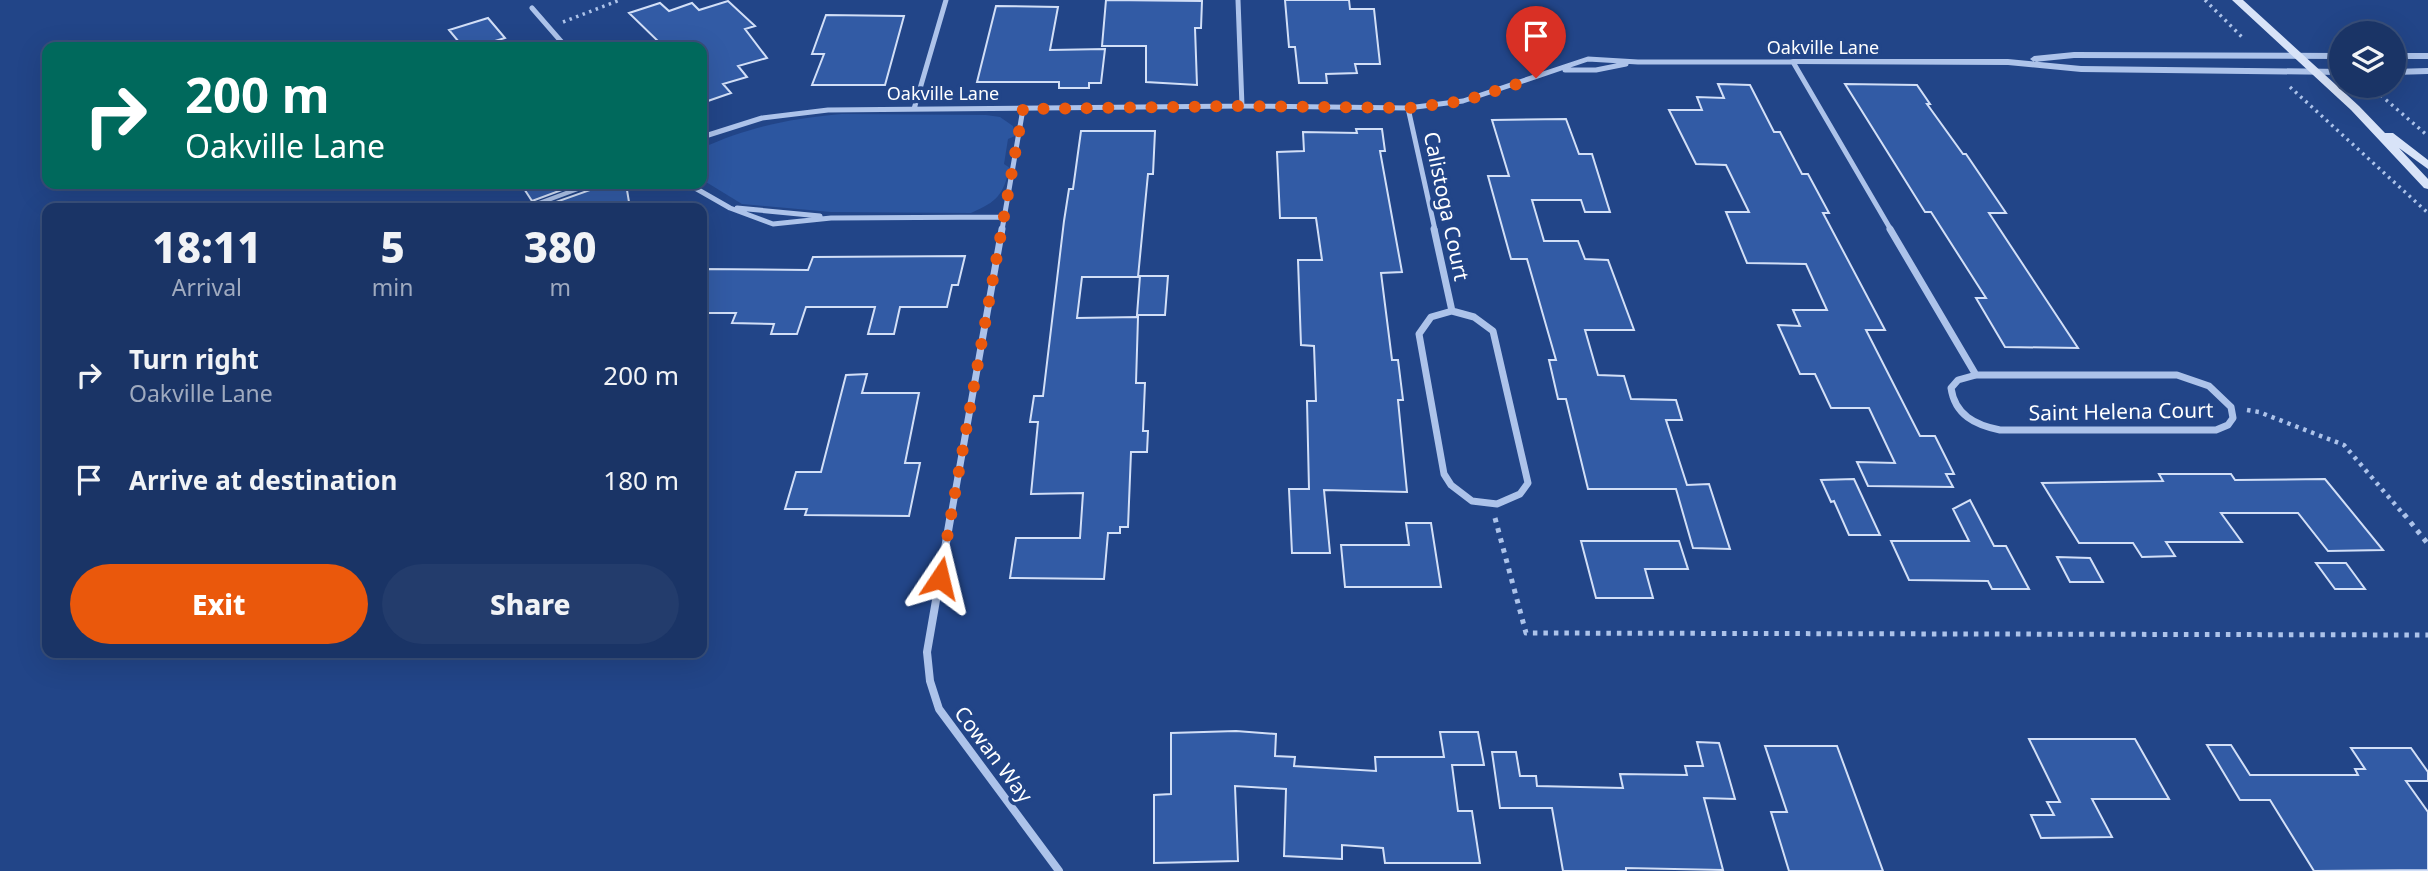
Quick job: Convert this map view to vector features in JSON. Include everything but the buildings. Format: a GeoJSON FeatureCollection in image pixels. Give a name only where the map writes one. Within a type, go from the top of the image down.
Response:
{"type":"FeatureCollection","features":[{"type":"Feature","properties":{"kind":"main road"},"geometry":{"type":"LineString","coordinates":[[2237,0],[2355,108],[2428,186]]}},
{"type":"Feature","properties":{"kind":"main road"},"geometry":{"type":"LineString","coordinates":[[2355,108],[2428,166]]}},
{"type":"Feature","properties":{"kind":"street"},"geometry":{"type":"LineString","coordinates":[[914,109],[946,0]]}},
{"type":"Feature","properties":{"kind":"street"},"geometry":{"type":"LineString","coordinates":[[1238,0],[1242,106]]}},
{"type":"Feature","properties":{"kind":"street"},"geometry":{"type":"LineString","coordinates":[[532,8],[562,42]]}},
{"type":"Feature","properties":{"kind":"street","name":"Oakville Lane"},"geometry":{"type":"LineString","coordinates":[[2008,62],[2074,55],[2298,56]]}},
{"type":"Feature","properties":{"kind":"street"},"geometry":{"type":"LineString","coordinates":[[2298,56],[2329,56]]}},
{"type":"Feature","properties":{"kind":"street"},"geometry":{"type":"LineString","coordinates":[[2406,56],[2428,56]]}},
{"type":"Feature","properties":{"kind":"street","name":"Oakville Lane"},"geometry":{"type":"LineString","coordinates":[[707,134],[762,118],[828,110],[1242,106],[1408,108],[1463,101],[1588,59],[1638,62],[2008,62],[2081,69],[2329,71]]}},
{"type":"Feature","properties":{"kind":"street","name":"Oakville Lane"},"geometry":{"type":"LineString","coordinates":[[1560,70],[1596,70],[1638,62]]}},
{"type":"Feature","properties":{"kind":"street"},"geometry":{"type":"LineString","coordinates":[[1794,62],[1976,375]]}},
{"type":"Feature","properties":{"kind":"street"},"geometry":{"type":"LineString","coordinates":[[2406,72],[2428,71]]}},
{"type":"Feature","properties":{"kind":"street","name":"Calistoga Court"},"geometry":{"type":"LineString","coordinates":[[1408,108],[1452,311]]}},
{"type":"Feature","properties":{"kind":"street","name":"Cowan Way"},"geometry":{"type":"LineString","coordinates":[[1023,109],[927,652],[930,681],[939,709],[1059,871]]}},
{"type":"Feature","properties":{"kind":"street"},"geometry":{"type":"LineString","coordinates":[[697,189],[730,208],[773,224],[831,218],[1003,217]]}},
{"type":"Feature","properties":{"kind":"street"},"geometry":{"type":"LineString","coordinates":[[730,208],[784,211],[831,218]]}},
{"type":"Feature","properties":{"kind":"street","name":"Calistoga Court"},"geometry":{"type":"LineString","coordinates":[[1452,311],[1474,316],[1493,331],[1528,482],[1522,495],[1508,503],[1492,505],[1476,502],[1458,493],[1448,483],[1444,474],[1419,334],[1423,323],[1433,315],[1452,311]]}},
{"type":"Feature","properties":{"kind":"street","name":"Saint Helena Court"},"geometry":{"type":"LineString","coordinates":[[1976,375],[2177,375],[2210,386],[2231,407],[2233,418],[2228,425],[2216,430],[1985,428],[1956,409],[1951,400],[1951,388],[1958,380],[1976,375]]}},
{"type":"Feature","properties":{"kind":"lane"},"geometry":{"type":"LineString","coordinates":[[539,203],[577,189]]}},
{"type":"Feature","properties":{"kind":"path"},"geometry":{"type":"LineString","coordinates":[[549,28],[620,0]]}},
{"type":"Feature","properties":{"kind":"path"},"geometry":{"type":"LineString","coordinates":[[2205,0],[2245,40],[2255,46],[2262,56]]}},
{"type":"Feature","properties":{"kind":"path"},"geometry":{"type":"LineString","coordinates":[[2278,71],[2287,80],[2287,84],[2428,213]]}},
{"type":"Feature","properties":{"kind":"path"},"geometry":{"type":"LineString","coordinates":[[2384,98],[2428,136]]}},
{"type":"Feature","properties":{"kind":"path"},"geometry":{"type":"LineString","coordinates":[[2231,407],[2259,412],[2344,445],[2370,472],[2428,544]]}},
{"type":"Feature","properties":{"kind":"path"},"geometry":{"type":"LineString","coordinates":[[1492,505],[1526,633],[2428,635]]}},
{"type":"Feature","properties":{"kind":"shaded area"},"geometry":{"type":"Polygon","coordinates":[[[842,114],[1000,117],[1013,126],[1015,136],[1008,139],[1004,164],[1010,168],[998,196],[971,213],[831,212],[742,204],[707,183],[707,146],[737,134],[805,118],[842,114]]]}},
{"type":"Feature","properties":{"kind":"route"},"geometry":{"type":"LineString","coordinates":[[940,578],[980,337],[1023,109],[1242,106],[1408,108],[1463,101],[1536,78]]}}]}
